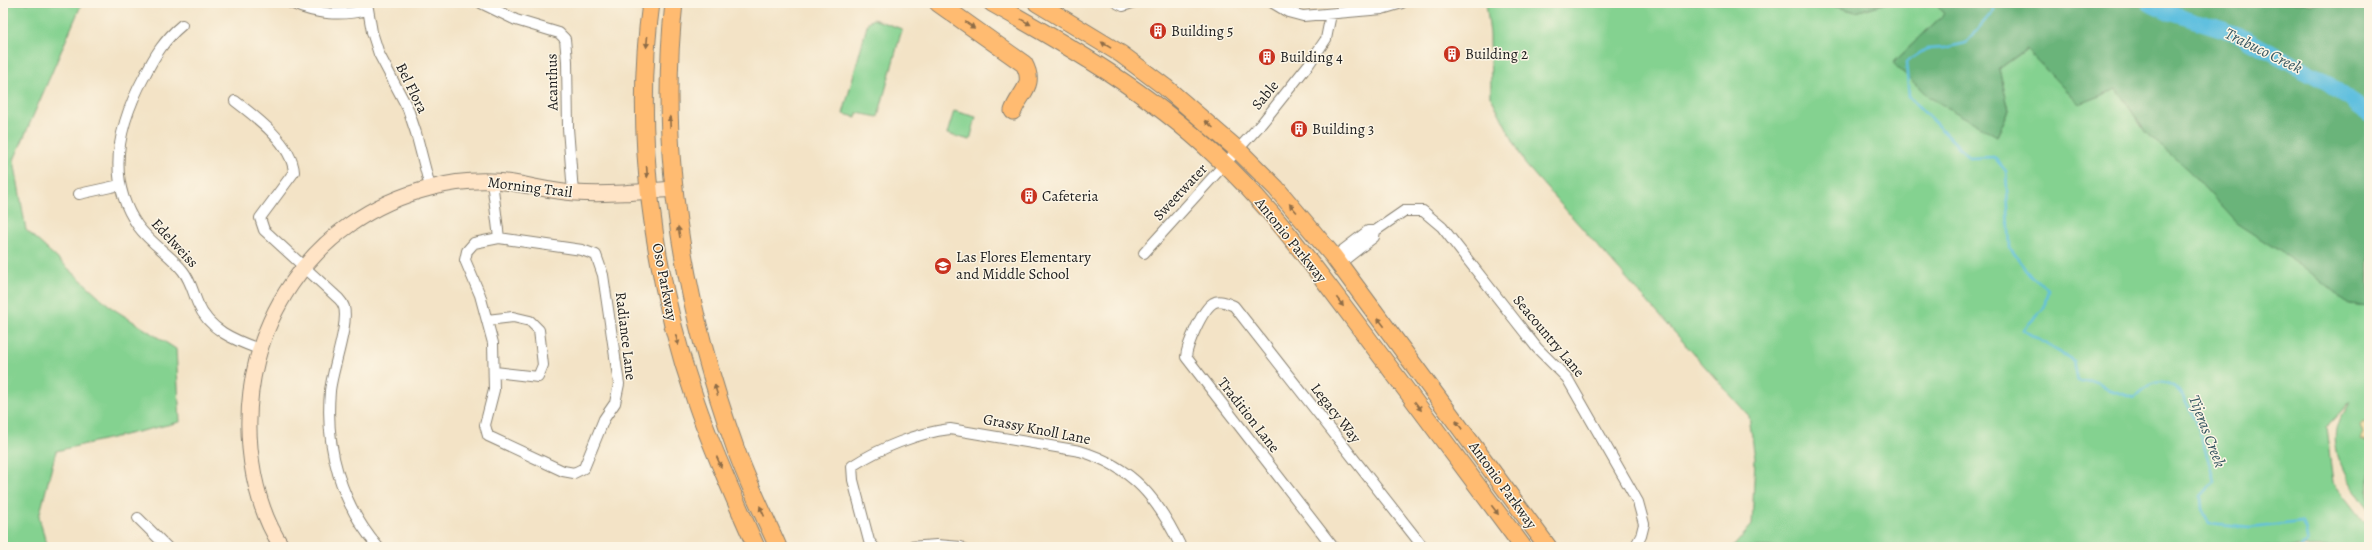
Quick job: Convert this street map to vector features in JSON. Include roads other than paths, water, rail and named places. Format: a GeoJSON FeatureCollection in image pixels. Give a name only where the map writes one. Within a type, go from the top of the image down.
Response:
{"type":"FeatureCollection","features":[{"type":"Feature","properties":{"kind":"main road","name":"Oso Parkway"},"geometry":{"type":"LineString","coordinates":[[650,3],[645,100],[649,191],[665,287],[677,342],[711,443],[756,547]]}},
{"type":"Feature","properties":{"kind":"main road","name":"Oso Parkway"},"geometry":{"type":"LineString","coordinates":[[674,3],[669,81],[673,189],[686,270],[706,359],[736,452],[778,547]]}},
{"type":"Feature","properties":{"kind":"main road"},"geometry":{"type":"LineString","coordinates":[[938,3],[1024,64],[1029,79],[1026,88],[1013,111]]}},
{"type":"Feature","properties":{"kind":"main road","name":"Antonio Parkway"},"geometry":{"type":"LineString","coordinates":[[992,3],[1084,55],[1122,80],[1168,114],[1225,164],[1302,251],[1523,547]]}},
{"type":"Feature","properties":{"kind":"main road","name":"Antonio Parkway"},"geometry":{"type":"LineString","coordinates":[[1037,3],[1134,64],[1165,87],[1238,150],[1276,188],[1337,261],[1548,547]]}},
{"type":"Feature","properties":{"kind":"street"},"geometry":{"type":"LineString","coordinates":[[292,3],[320,13],[341,14],[367,6]]}},
{"type":"Feature","properties":{"kind":"street","name":"Acanthus"},"geometry":{"type":"LineString","coordinates":[[481,3],[516,20],[559,32],[565,39],[568,128],[573,193]]}},
{"type":"Feature","properties":{"kind":"street"},"geometry":{"type":"LineString","coordinates":[[1117,3],[1123,6],[1132,3]]}},
{"type":"Feature","properties":{"kind":"street"},"geometry":{"type":"LineString","coordinates":[[1273,3],[1288,12],[1303,16],[1382,9],[1402,3]]}},
{"type":"Feature","properties":{"kind":"street","name":"Bel Flora"},"geometry":{"type":"LineString","coordinates":[[367,6],[379,54],[408,109],[416,132],[430,187]]}},
{"type":"Feature","properties":{"kind":"street","name":"Sable"},"geometry":{"type":"LineString","coordinates":[[1238,150],[1309,64],[1326,39],[1331,14]]}},
{"type":"Feature","properties":{"kind":"street","name":"Edelweiss"},"geometry":{"type":"LineString","coordinates":[[182,25],[169,36],[159,48],[124,118],[120,139],[118,165],[120,185],[138,226],[154,245],[183,271],[206,320],[219,331],[235,340],[259,349]]}},
{"type":"Feature","properties":{"kind":"street"},"geometry":{"type":"LineString","coordinates":[[235,101],[260,120],[293,160],[294,172],[260,218],[264,230],[339,299],[344,307],[344,322],[330,390],[330,433],[334,462],[343,491],[354,515],[378,547]]}},
{"type":"Feature","properties":{"kind":"street","name":"Sweetwater"},"geometry":{"type":"LineString","coordinates":[[1144,253],[1238,150]]}},
{"type":"Feature","properties":{"kind":"street"},"geometry":{"type":"LineString","coordinates":[[492,181],[499,238]]}},
{"type":"Feature","properties":{"kind":"street","name":"Morning Trail"},"geometry":{"type":"LineString","coordinates":[[282,547],[267,517],[257,489],[251,459],[249,408],[251,387],[259,349],[283,296],[303,267],[335,235],[364,215],[403,196],[430,187],[492,181],[573,193],[673,189]]}},
{"type":"Feature","properties":{"kind":"street"},"geometry":{"type":"LineString","coordinates":[[79,194],[120,185]]}},
{"type":"Feature","properties":{"kind":"street","name":"Seacountry Lane"},"geometry":{"type":"LineString","coordinates":[[1337,261],[1374,237],[1375,231],[1404,211],[1414,209],[1423,211],[1442,227],[1537,348],[1567,378],[1638,502],[1644,524],[1641,536],[1635,546],[1624,547]]}},
{"type":"Feature","properties":{"kind":"street","name":"Radiance Lane"},"geometry":{"type":"LineString","coordinates":[[499,238],[582,250],[596,255],[603,275],[619,384],[615,403],[604,419],[584,468],[574,473],[563,471],[488,436],[485,425],[494,390],[495,372],[493,343],[487,320],[465,260],[467,251],[474,243],[499,238]]}},
{"type":"Feature","properties":{"kind":"street","name":"Tradition Lane"},"geometry":{"type":"LineString","coordinates":[[1223,301],[1214,303],[1207,309],[1187,347],[1186,357],[1333,547]]}},
{"type":"Feature","properties":{"kind":"street","name":"Legacy Way"},"geometry":{"type":"LineString","coordinates":[[1223,301],[1234,306],[1423,547]]}},
{"type":"Feature","properties":{"kind":"street"},"geometry":{"type":"LineString","coordinates":[[487,320],[513,318],[530,321],[539,330],[543,365],[538,377],[495,372]]}},
{"type":"Feature","properties":{"kind":"street","name":"Grassy Knoll Lane"},"geometry":{"type":"LineString","coordinates":[[874,547],[869,542],[853,480],[852,466],[868,456],[918,436],[932,431],[950,429],[1080,451],[1098,456],[1134,478],[1160,508],[1178,546]]}},
{"type":"Feature","properties":{"kind":"street"},"geometry":{"type":"LineString","coordinates":[[138,518],[167,547]]}},
{"type":"Feature","properties":{"kind":"street"},"geometry":{"type":"LineString","coordinates":[[909,547],[937,545],[961,547]]}},
{"type":"Feature","properties":{"kind":"waterway","name":"Tijeras Creek"},"geometry":{"type":"LineString","coordinates":[[1993,3],[1994,10],[1966,43],[1944,48],[1926,49],[1906,62],[1909,97],[1970,158],[1994,157],[2006,171],[2010,248],[2032,277],[2048,289],[2044,308],[2023,330],[2074,361],[2078,381],[2097,382],[2105,388],[2134,398],[2149,385],[2154,383],[2160,382],[2172,385],[2183,396],[2194,419],[2212,474],[2214,482],[2201,496],[2202,508],[2209,524],[2250,528],[2301,522],[2305,528],[2308,543],[2301,547]]}},
{"type":"Feature","properties":{"kind":"waterway","name":"Trabuco Creek"},"geometry":{"type":"LineString","coordinates":[[2150,3],[2171,13],[2237,34],[2324,81],[2369,114]]}},
{"type":"Feature","properties":{"kind":"place","name":"Building 5"},"geometry":{"type":"Point","coordinates":[1158,31]}},
{"type":"Feature","properties":{"kind":"place","name":"Building 2"},"geometry":{"type":"Point","coordinates":[1452,54]}},
{"type":"Feature","properties":{"kind":"place","name":"Building 4"},"geometry":{"type":"Point","coordinates":[1267,57]}},
{"type":"Feature","properties":{"kind":"place","name":"Building 3"},"geometry":{"type":"Point","coordinates":[1299,129]}},
{"type":"Feature","properties":{"kind":"place","name":"Cafeteria"},"geometry":{"type":"Point","coordinates":[1029,196]}},
{"type":"Feature","properties":{"kind":"place","name":"Las Flores Elementary and Middle School"},"geometry":{"type":"Point","coordinates":[943,266]}}]}
